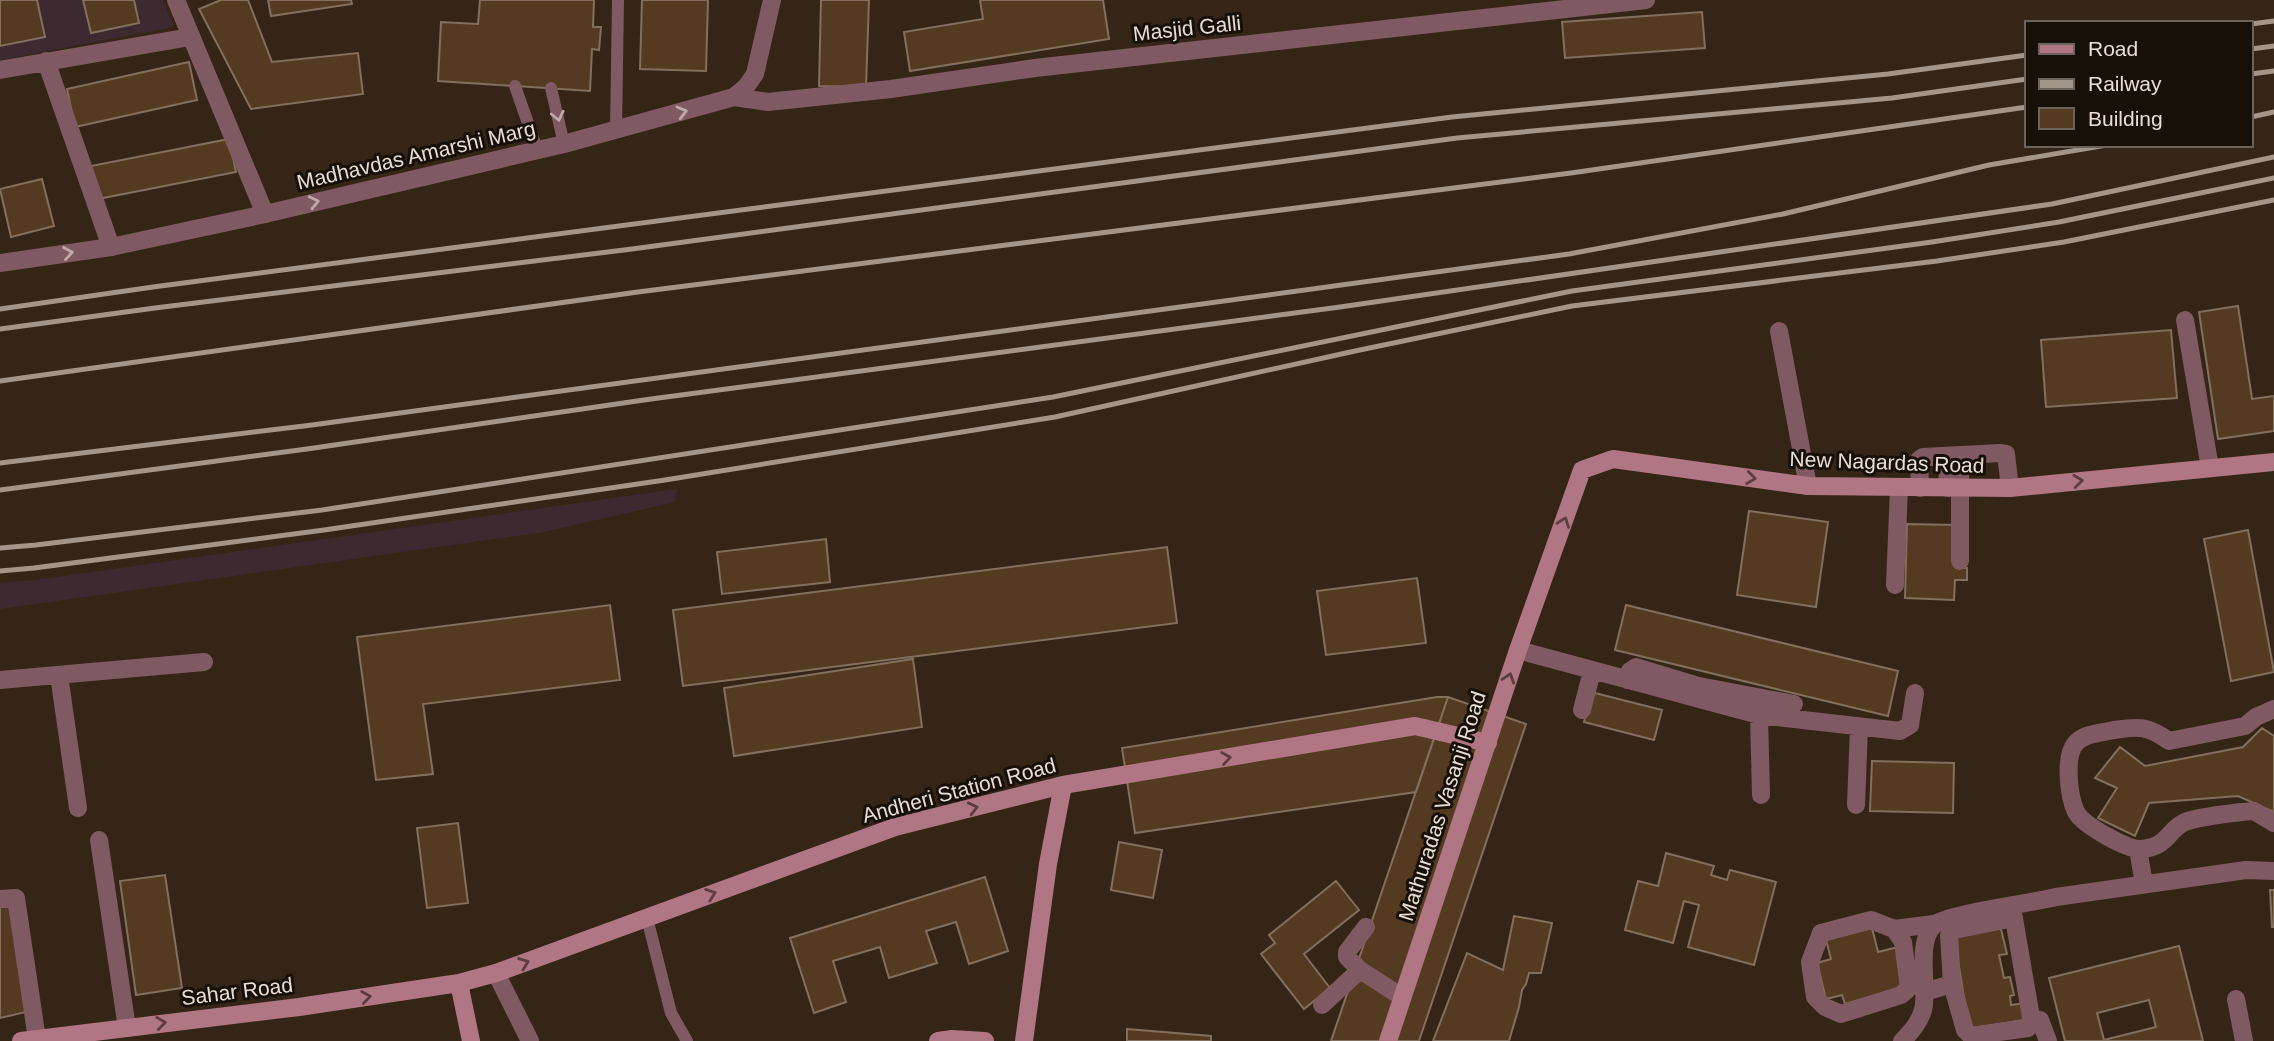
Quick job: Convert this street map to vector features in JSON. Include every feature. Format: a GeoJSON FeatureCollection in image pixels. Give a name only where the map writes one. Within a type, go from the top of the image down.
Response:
{"type":"FeatureCollection","features":[{"type":"Feature","properties":{"kind":"main road","name":"New Nagardas Road"},"geometry":{"type":"LineString","coordinates":[[1541,587],[1582,471],[1613,459],[1808,486],[1899,488],[2010,488],[2274,462]]}},
{"type":"Feature","properties":{"kind":"main road","name":"Mathuradas Vasanji Road"},"geometry":{"type":"LineString","coordinates":[[1388,1041],[1541,587]]}},
{"type":"Feature","properties":{"kind":"main road","name":"Andheri Station Road"},"geometry":{"type":"LineString","coordinates":[[459,983],[496,973],[895,827],[1063,785],[1415,726],[1488,743]]}},
{"type":"Feature","properties":{"kind":"main road"},"geometry":{"type":"LineString","coordinates":[[1024,1041],[1048,864],[1063,785]]}},
{"type":"Feature","properties":{"kind":"main road"},"geometry":{"type":"LineString","coordinates":[[459,983],[471,1041]]}},
{"type":"Feature","properties":{"kind":"main road","name":"Sahar Road"},"geometry":{"type":"LineString","coordinates":[[29,1040],[299,1007],[459,983]]}},
{"type":"Feature","properties":{"kind":"main road"},"geometry":{"type":"LineString","coordinates":[[938,1041],[985,1041]]}},
{"type":"Feature","properties":{"kind":"street"},"geometry":{"type":"LineString","coordinates":[[176,0],[265,214]]}},
{"type":"Feature","properties":{"kind":"street"},"geometry":{"type":"LineString","coordinates":[[734,97],[746,87],[755,74],[772,0]]}},
{"type":"Feature","properties":{"kind":"street","name":"Masjid Galli"},"geometry":{"type":"LineString","coordinates":[[734,97],[768,102],[821,97],[1035,68],[1646,0]]}},
{"type":"Feature","properties":{"kind":"street"},"geometry":{"type":"LineString","coordinates":[[0,70],[190,37]]}},
{"type":"Feature","properties":{"kind":"street"},"geometry":{"type":"LineString","coordinates":[[46,61],[111,247]]}},
{"type":"Feature","properties":{"kind":"street","name":"Madhavdas Amarshi Marg"},"geometry":{"type":"LineString","coordinates":[[0,263],[111,247],[265,214],[564,144],[734,97]]}},
{"type":"Feature","properties":{"kind":"street"},"geometry":{"type":"LineString","coordinates":[[2185,320],[2210,468]]}},
{"type":"Feature","properties":{"kind":"street"},"geometry":{"type":"LineString","coordinates":[[1779,331],[1808,486]]}},
{"type":"Feature","properties":{"kind":"street"},"geometry":{"type":"LineString","coordinates":[[1920,488],[1919,460],[1923,457],[2007,454],[2010,488]]}},
{"type":"Feature","properties":{"kind":"street"},"geometry":{"type":"LineString","coordinates":[[1953,455],[1960,561]]}},
{"type":"Feature","properties":{"kind":"street"},"geometry":{"type":"LineString","coordinates":[[1895,584],[1899,488]]}},
{"type":"Feature","properties":{"kind":"street"},"geometry":{"type":"LineString","coordinates":[[1518,650],[1759,715],[1900,732],[1910,725],[1915,693]]}},
{"type":"Feature","properties":{"kind":"street"},"geometry":{"type":"LineString","coordinates":[[0,680],[204,662]]}},
{"type":"Feature","properties":{"kind":"street"},"geometry":{"type":"LineString","coordinates":[[1627,680],[1630,671],[1636,667],[1699,685],[1794,704]]}},
{"type":"Feature","properties":{"kind":"street"},"geometry":{"type":"LineString","coordinates":[[1582,710],[1592,671]]}},
{"type":"Feature","properties":{"kind":"street"},"geometry":{"type":"LineString","coordinates":[[59,675],[78,808]]}},
{"type":"Feature","properties":{"kind":"street"},"geometry":{"type":"LineString","coordinates":[[2274,709],[2256,717],[2245,726],[2169,741],[2152,729],[2132,727],[2088,735],[2075,744],[2067,769],[2076,811],[2091,827],[2138,849],[2161,844],[2185,822],[2254,811],[2274,823]]}},
{"type":"Feature","properties":{"kind":"street"},"geometry":{"type":"LineString","coordinates":[[1759,715],[1761,795]]}},
{"type":"Feature","properties":{"kind":"street"},"geometry":{"type":"LineString","coordinates":[[1856,805],[1859,727]]}},
{"type":"Feature","properties":{"kind":"street"},"geometry":{"type":"LineString","coordinates":[[99,840],[127,1028]]}},
{"type":"Feature","properties":{"kind":"street"},"geometry":{"type":"LineString","coordinates":[[2138,849],[2144,884]]}},
{"type":"Feature","properties":{"kind":"street"},"geometry":{"type":"LineString","coordinates":[[2013,912],[2032,1023],[2028,1028],[1971,1036],[1965,1030],[1952,984],[1949,935],[1954,930],[2056,897],[2246,870],[2274,871]]}},
{"type":"Feature","properties":{"kind":"street"},"geometry":{"type":"LineString","coordinates":[[0,899],[16,898],[29,1040]]}},
{"type":"Feature","properties":{"kind":"street"},"geometry":{"type":"LineString","coordinates":[[1952,984],[1919,983],[1901,995],[1841,1014],[1825,1007],[1815,996],[1810,962],[1821,933],[1871,920],[1895,929],[1934,924],[1956,915],[2013,912]]}},
{"type":"Feature","properties":{"kind":"street"},"geometry":{"type":"LineString","coordinates":[[1919,983],[1927,937],[1934,924]]}},
{"type":"Feature","properties":{"kind":"street"},"geometry":{"type":"LineString","coordinates":[[1366,927],[1348,951],[1347,957],[1360,970],[1402,997]]}},
{"type":"Feature","properties":{"kind":"street"},"geometry":{"type":"LineString","coordinates":[[1895,929],[1919,983],[1923,1008],[1914,1029],[1902,1041]]}},
{"type":"Feature","properties":{"kind":"street"},"geometry":{"type":"LineString","coordinates":[[1322,1004],[1360,970]]}},
{"type":"Feature","properties":{"kind":"street"},"geometry":{"type":"LineString","coordinates":[[496,973],[530,1041]]}},
{"type":"Feature","properties":{"kind":"street"},"geometry":{"type":"LineString","coordinates":[[2236,999],[2244,1041]]}},
{"type":"Feature","properties":{"kind":"street"},"geometry":{"type":"LineString","coordinates":[[2040,1020],[2048,1041]]}},
{"type":"Feature","properties":{"kind":"lane"},"geometry":{"type":"LineString","coordinates":[[616,130],[618,0]]}},
{"type":"Feature","properties":{"kind":"lane"},"geometry":{"type":"LineString","coordinates":[[515,86],[537,149]]}},
{"type":"Feature","properties":{"kind":"lane"},"geometry":{"type":"LineString","coordinates":[[551,88],[564,144]]}},
{"type":"Feature","properties":{"kind":"lane"},"geometry":{"type":"LineString","coordinates":[[647,918],[671,1013],[687,1041]]}},
{"type":"Feature","properties":{"kind":"shaded area"},"geometry":{"type":"Polygon","coordinates":[[[0,0],[163,0],[174,27],[0,60],[0,0]]]}},
{"type":"Feature","properties":{"kind":"shaded area"},"geometry":{"type":"Polygon","coordinates":[[[677,489],[675,502],[544,532],[0,609],[0,583],[677,489]]]}},
{"type":"Feature","properties":{"kind":"building"},"geometry":{"type":"Polygon","coordinates":[[[0,0],[37,0],[45,37],[0,46],[0,0]]]}},
{"type":"Feature","properties":{"kind":"building"},"geometry":{"type":"Polygon","coordinates":[[[83,0],[134,0],[139,23],[91,33],[83,0]]]}},
{"type":"Feature","properties":{"kind":"building"},"geometry":{"type":"Polygon","coordinates":[[[221,0],[248,0],[272,62],[358,53],[363,94],[251,109],[199,9],[221,0]]]}},
{"type":"Feature","properties":{"kind":"building"},"geometry":{"type":"Polygon","coordinates":[[[268,0],[351,0],[352,4],[271,16],[268,0]]]}},
{"type":"Feature","properties":{"kind":"building"},"geometry":{"type":"Polygon","coordinates":[[[480,0],[594,0],[593,27],[601,27],[599,50],[592,49],[590,91],[438,81],[441,22],[478,24],[480,0]]]}},
{"type":"Feature","properties":{"kind":"building"},"geometry":{"type":"Polygon","coordinates":[[[642,0],[708,0],[706,71],[640,69],[642,0]]]}},
{"type":"Feature","properties":{"kind":"building"},"geometry":{"type":"Polygon","coordinates":[[[821,0],[869,0],[866,87],[819,86],[821,0]]]}},
{"type":"Feature","properties":{"kind":"building"},"geometry":{"type":"Polygon","coordinates":[[[980,0],[1103,0],[1109,39],[910,71],[904,32],[983,19],[980,0]]]}},
{"type":"Feature","properties":{"kind":"building"},"geometry":{"type":"Polygon","coordinates":[[[1702,12],[1705,48],[1565,58],[1562,22],[1702,12]]]}},
{"type":"Feature","properties":{"kind":"building"},"geometry":{"type":"Polygon","coordinates":[[[189,62],[197,100],[75,127],[67,89],[189,62]]]}},
{"type":"Feature","properties":{"kind":"building"},"geometry":{"type":"Polygon","coordinates":[[[229,139],[236,172],[98,199],[91,166],[229,139]]]}},
{"type":"Feature","properties":{"kind":"building"},"geometry":{"type":"Polygon","coordinates":[[[42,179],[54,226],[11,237],[0,189],[42,179]]]}},
{"type":"Feature","properties":{"kind":"building"},"geometry":{"type":"Polygon","coordinates":[[[2238,306],[2252,399],[2274,396],[2274,431],[2218,439],[2199,312],[2238,306]]]}},
{"type":"Feature","properties":{"kind":"building"},"geometry":{"type":"Polygon","coordinates":[[[2171,330],[2177,398],[2046,407],[2041,340],[2171,330]]]}},
{"type":"Feature","properties":{"kind":"building"},"geometry":{"type":"Polygon","coordinates":[[[1749,511],[1828,522],[1816,607],[1737,595],[1749,511]]]}},
{"type":"Feature","properties":{"kind":"building"},"geometry":{"type":"Polygon","coordinates":[[[1907,524],[1957,525],[1956,568],[1967,568],[1967,580],[1955,580],[1954,600],[1905,598],[1907,524]]]}},
{"type":"Feature","properties":{"kind":"building"},"geometry":{"type":"Polygon","coordinates":[[[2248,530],[2274,672],[2231,681],[2204,539],[2248,530]]]}},
{"type":"Feature","properties":{"kind":"building"},"geometry":{"type":"Polygon","coordinates":[[[826,539],[830,582],[722,594],[717,552],[826,539]]]}},
{"type":"Feature","properties":{"kind":"building"},"geometry":{"type":"Polygon","coordinates":[[[1167,547],[1177,623],[683,686],[673,610],[1167,547]]]}},
{"type":"Feature","properties":{"kind":"building"},"geometry":{"type":"Polygon","coordinates":[[[1417,578],[1426,643],[1326,655],[1317,591],[1417,578]]]}},
{"type":"Feature","properties":{"kind":"building"},"geometry":{"type":"Polygon","coordinates":[[[610,605],[620,680],[423,704],[433,774],[376,780],[357,637],[610,605]]]}},
{"type":"Feature","properties":{"kind":"building"},"geometry":{"type":"Polygon","coordinates":[[[1626,605],[1898,671],[1888,716],[1615,650],[1626,605]]]}},
{"type":"Feature","properties":{"kind":"building"},"geometry":{"type":"Polygon","coordinates":[[[913,659],[922,727],[734,756],[724,688],[913,659]]]}},
{"type":"Feature","properties":{"kind":"building"},"geometry":{"type":"Polygon","coordinates":[[[1591,692],[1662,710],[1654,740],[1584,722],[1591,692]]]}},
{"type":"Feature","properties":{"kind":"building"},"geometry":{"type":"Polygon","coordinates":[[[1448,697],[1416,792],[1135,833],[1122,748],[1448,697]]]}},
{"type":"Feature","properties":{"kind":"building"},"geometry":{"type":"Polygon","coordinates":[[[1448,697],[1526,724],[1419,1041],[1331,1041],[1448,697]]]}},
{"type":"Feature","properties":{"kind":"building"},"geometry":{"type":"Polygon","coordinates":[[[2262,728],[2274,736],[2274,812],[2238,796],[2149,803],[2135,836],[2098,818],[2117,788],[2095,778],[2120,747],[2145,766],[2243,747],[2262,728]]]}},
{"type":"Feature","properties":{"kind":"building"},"geometry":{"type":"Polygon","coordinates":[[[1872,761],[1954,763],[1953,813],[1870,811],[1872,761]]]}},
{"type":"Feature","properties":{"kind":"building"},"geometry":{"type":"Polygon","coordinates":[[[458,823],[468,903],[427,908],[417,828],[458,823]]]}},
{"type":"Feature","properties":{"kind":"building"},"geometry":{"type":"Polygon","coordinates":[[[1119,842],[1162,850],[1153,898],[1111,890],[1119,842]]]}},
{"type":"Feature","properties":{"kind":"building"},"geometry":{"type":"Polygon","coordinates":[[[1666,853],[1714,866],[1711,875],[1727,880],[1730,870],[1776,882],[1754,965],[1688,947],[1699,905],[1684,901],[1673,943],[1625,930],[1638,881],[1658,886],[1666,853]]]}},
{"type":"Feature","properties":{"kind":"building"},"geometry":{"type":"Polygon","coordinates":[[[165,875],[182,988],[136,995],[120,881],[165,875]]]}},
{"type":"Feature","properties":{"kind":"building"},"geometry":{"type":"Polygon","coordinates":[[[985,877],[1008,951],[969,964],[956,922],[926,931],[937,963],[889,978],[880,947],[833,961],[846,1002],[814,1013],[790,938],[985,877]]]}},
{"type":"Feature","properties":{"kind":"building"},"geometry":{"type":"Polygon","coordinates":[[[1336,881],[1359,910],[1304,954],[1330,988],[1304,1009],[1261,954],[1275,943],[1269,935],[1336,881]]]}},
{"type":"Feature","properties":{"kind":"building"},"geometry":{"type":"Polygon","coordinates":[[[2270,890],[2274,890],[2274,927],[2272,927],[2270,890]]]}},
{"type":"Feature","properties":{"kind":"building"},"geometry":{"type":"Polygon","coordinates":[[[12,905],[30,1011],[0,1018],[0,907],[12,905]]]}},
{"type":"Feature","properties":{"kind":"building"},"geometry":{"type":"Polygon","coordinates":[[[1514,916],[1552,923],[1541,973],[1529,973],[1509,1041],[1433,1041],[1467,953],[1503,970],[1514,916]]]}},
{"type":"Feature","properties":{"kind":"building"},"geometry":{"type":"Polygon","coordinates":[[[2000,925],[2007,954],[1999,955],[2004,978],[2010,977],[2014,995],[2010,996],[2011,1005],[2025,1003],[2029,1019],[1969,1029],[1954,935],[2000,925]]]}},
{"type":"Feature","properties":{"kind":"building"},"geometry":{"type":"Polygon","coordinates":[[[1872,928],[1878,952],[1898,947],[1904,987],[1845,1004],[1842,995],[1826,999],[1817,963],[1831,959],[1826,940],[1872,928]]]}},
{"type":"Feature","properties":{"kind":"building"},"geometry":{"type":"Polygon","coordinates":[[[2179,946],[2203,1041],[2065,1041],[2049,978],[2179,946]],[[2149,1000],[2097,1013],[2104,1040],[2156,1027],[2149,1000]]]}},
{"type":"Feature","properties":{"kind":"building"},"geometry":{"type":"Polygon","coordinates":[[[1127,1029],[1211,1036],[1211,1041],[1127,1041],[1127,1029]]]}},
{"type":"Feature","properties":{"kind":"railway"},"geometry":{"type":"LineString","coordinates":[[2253,24],[2274,21]]}},
{"type":"Feature","properties":{"kind":"railway"},"geometry":{"type":"LineString","coordinates":[[2253,49],[2274,46]]}},
{"type":"Feature","properties":{"kind":"railway"},"geometry":{"type":"LineString","coordinates":[[0,309],[1452,117],[1888,74],[2025,55]]}},
{"type":"Feature","properties":{"kind":"railway"},"geometry":{"type":"LineString","coordinates":[[2253,74],[2274,71]]}},
{"type":"Feature","properties":{"kind":"railway"},"geometry":{"type":"LineString","coordinates":[[0,329],[632,249],[1457,138],[1892,98],[2025,79]]}},
{"type":"Feature","properties":{"kind":"railway"},"geometry":{"type":"LineString","coordinates":[[0,381],[638,292],[1571,173],[2025,107]]}},
{"type":"Feature","properties":{"kind":"railway"},"geometry":{"type":"LineString","coordinates":[[2253,117],[2274,112]]}},
{"type":"Feature","properties":{"kind":"railway"},"geometry":{"type":"LineString","coordinates":[[0,463],[312,425],[1569,254],[1783,214],[1989,165],[2095,147]]}},
{"type":"Feature","properties":{"kind":"railway"},"geometry":{"type":"LineString","coordinates":[[0,490],[1340,307],[2052,204],[2274,157]]}},
{"type":"Feature","properties":{"kind":"railway"},"geometry":{"type":"LineString","coordinates":[[0,548],[322,510],[1053,397],[1572,291],[2059,222],[2274,178]]}},
{"type":"Feature","properties":{"kind":"railway"},"geometry":{"type":"LineString","coordinates":[[0,571],[324,530],[665,480],[1055,417],[1572,306],[1937,261],[2064,242],[2274,200]]}}]}
